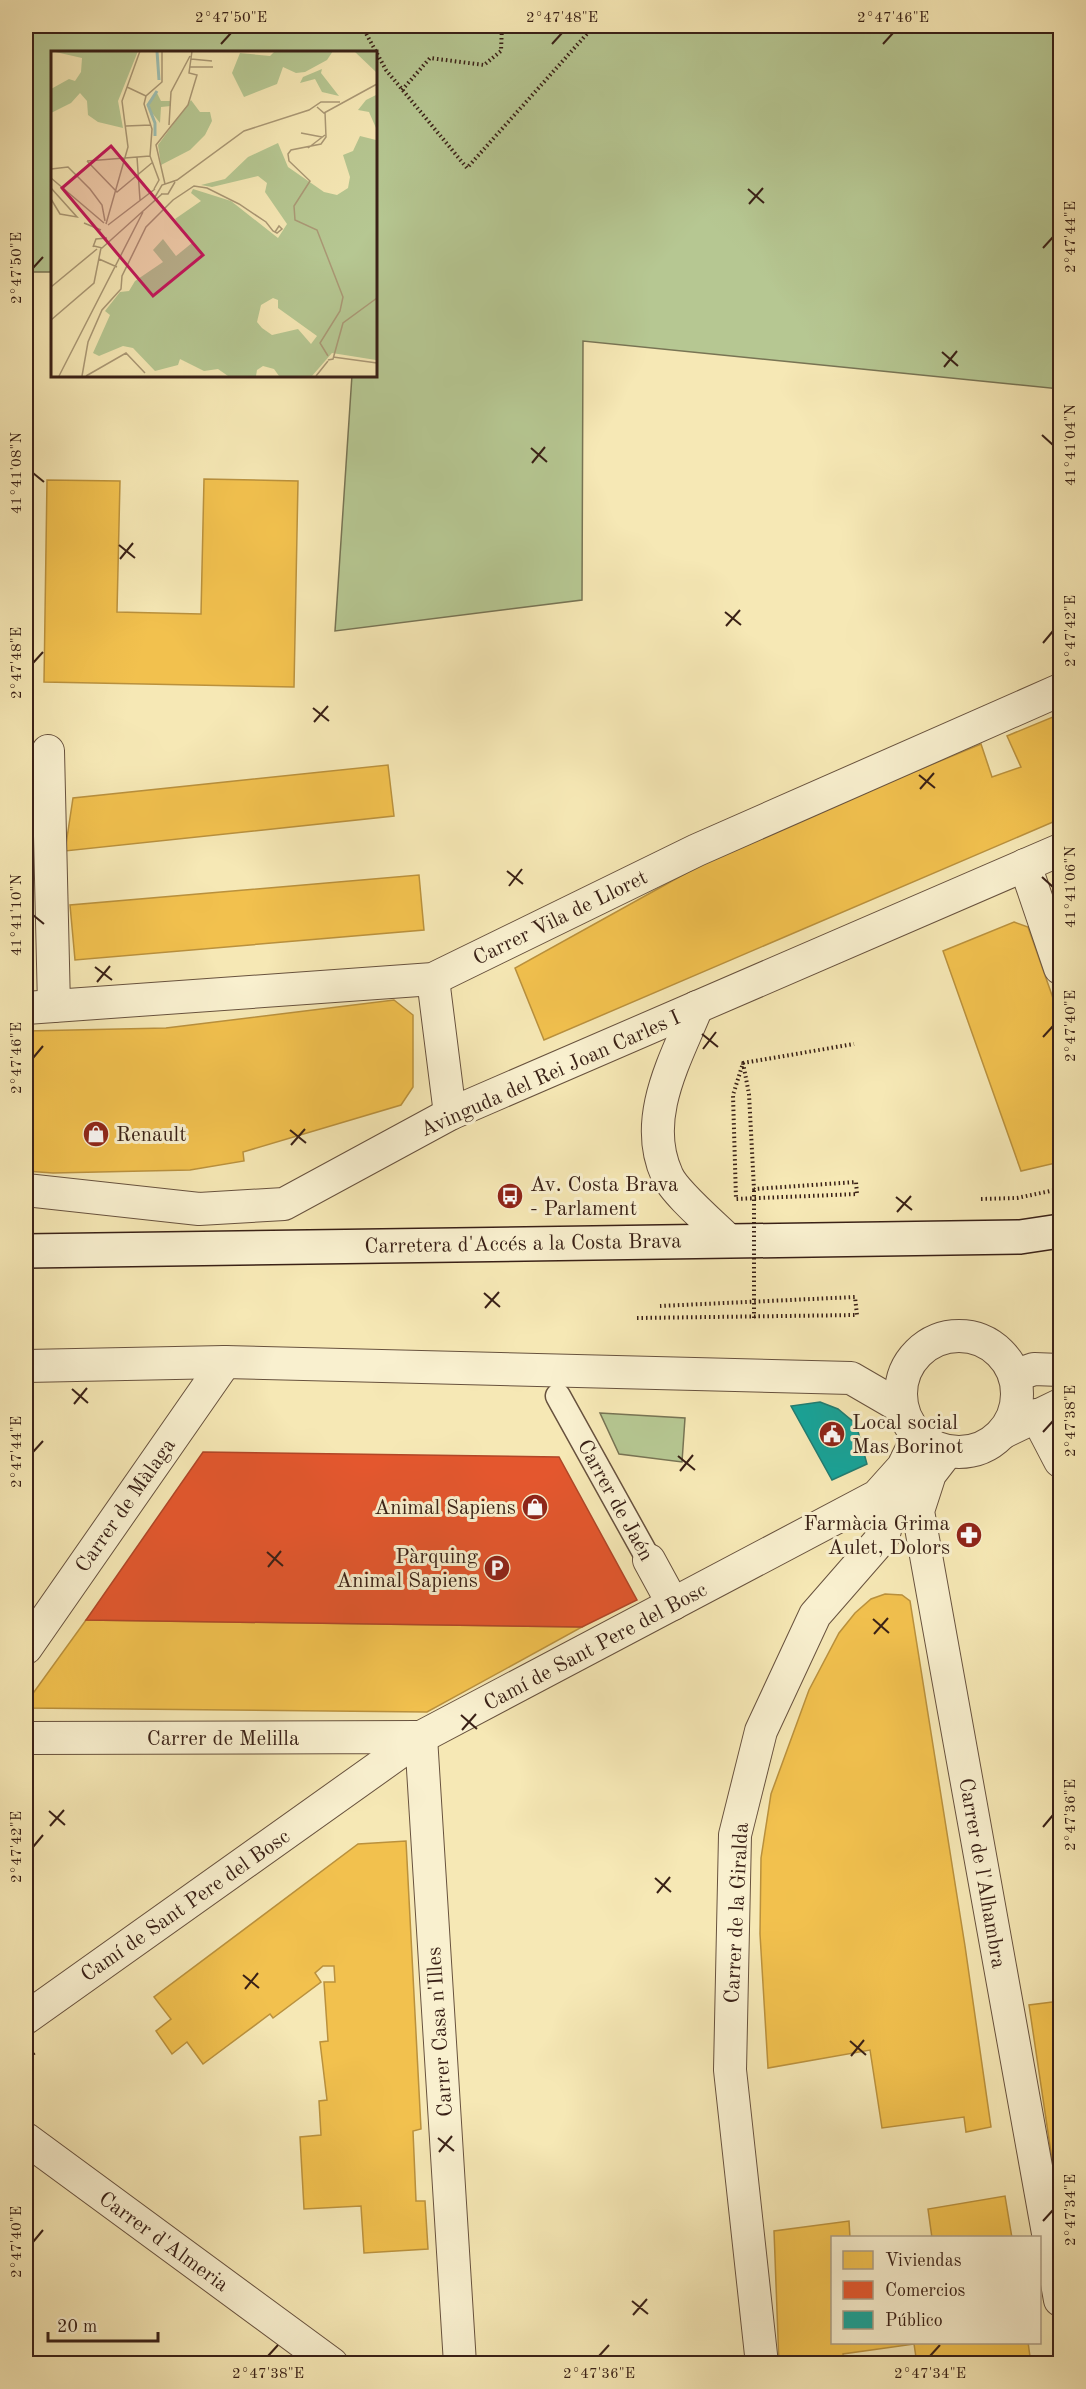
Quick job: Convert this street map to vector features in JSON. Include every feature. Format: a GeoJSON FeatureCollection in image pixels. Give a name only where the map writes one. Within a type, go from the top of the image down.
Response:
{"type":"FeatureCollection","features":[{"type":"Feature","properties":{"kind":"main road","name":"Carretera d'Accés a la Costa Brava"},"geometry":{"type":"LineString","coordinates":[[26,1251],[727,1239],[1020,1237],[1060,1231]]}},
{"type":"Feature","properties":{"kind":"main road","name":"Carretera d'Accés a la Costa Brava"},"geometry":{"type":"LineString","coordinates":[[1020,1237],[1060,1253]]}},
{"type":"Feature","properties":{"kind":"street","name":"Carrer Vila de Lloret"},"geometry":{"type":"LineString","coordinates":[[40,1007],[433,979],[697,850],[1060,690]]}},
{"type":"Feature","properties":{"kind":"street"},"geometry":{"type":"LineString","coordinates":[[40,1007],[48,751]]}},
{"type":"Feature","properties":{"kind":"street","name":"Avinguda del Rei Joan Carles I"},"geometry":{"type":"LineString","coordinates":[[26,1190],[199,1209],[284,1204],[450,1114],[1060,850]]}},
{"type":"Feature","properties":{"kind":"street"},"geometry":{"type":"LineString","coordinates":[[1025,865],[1060,968]]}},
{"type":"Feature","properties":{"kind":"street"},"geometry":{"type":"LineString","coordinates":[[433,979],[450,1114]]}},
{"type":"Feature","properties":{"kind":"street"},"geometry":{"type":"LineString","coordinates":[[698,1007],[664,1086],[656,1129],[667,1176],[727,1239]]}},
{"type":"Feature","properties":{"kind":"street"},"geometry":{"type":"LineString","coordinates":[[1005,1432],[1018,1405],[1016,1375],[995,1346],[961,1334],[926,1344],[904,1371],[901,1407],[907,1422],[918,1436],[947,1452],[978,1450],[1005,1432],[1048,1410],[1060,1461]]}},
{"type":"Feature","properties":{"kind":"street"},"geometry":{"type":"LineString","coordinates":[[26,1366],[225,1362],[851,1378],[901,1407]]}},
{"type":"Feature","properties":{"kind":"street","name":"Carrer de Màlaga"},"geometry":{"type":"LineString","coordinates":[[26,1648],[225,1362]]}},
{"type":"Feature","properties":{"kind":"street"},"geometry":{"type":"LineString","coordinates":[[1016,1375],[1034,1369],[1060,1370]]}},
{"type":"Feature","properties":{"kind":"street","name":"Carrer de Jaén"},"geometry":{"type":"LineString","coordinates":[[558,1396],[673,1604]]}},
{"type":"Feature","properties":{"kind":"street","name":"Camí de Sant Pere del Bosc"},"geometry":{"type":"LineString","coordinates":[[26,2018],[421,1737],[877,1496],[903,1467],[918,1436]]}},
{"type":"Feature","properties":{"kind":"street","name":"Carrer de l'Alhambra"},"geometry":{"type":"LineString","coordinates":[[947,1452],[930,1474],[918,1511],[1060,2300]]}},
{"type":"Feature","properties":{"kind":"street","name":"Carrer de la Giralda"},"geometry":{"type":"LineString","coordinates":[[762,2364],[730,2070],[735,1835],[761,1731],[815,1615],[883,1537],[903,1467]]}},
{"type":"Feature","properties":{"kind":"street","name":"Carrer de Melilla"},"geometry":{"type":"LineString","coordinates":[[26,1738],[421,1737]]}},
{"type":"Feature","properties":{"kind":"street","name":"Carrer Casa n'Illes"},"geometry":{"type":"LineString","coordinates":[[421,1737],[460,2364]]}},
{"type":"Feature","properties":{"kind":"street","name":"Carrer d'Almeria"},"geometry":{"type":"LineString","coordinates":[[26,2139],[332,2364]]}},
{"type":"Feature","properties":{"kind":"path"},"geometry":{"type":"LineString","coordinates":[[362,26],[376,51]]}},
{"type":"Feature","properties":{"kind":"path"},"geometry":{"type":"LineString","coordinates":[[402,90],[430,58],[484,65],[501,51],[502,26]]}},
{"type":"Feature","properties":{"kind":"path"},"geometry":{"type":"LineString","coordinates":[[376,52],[386,70],[467,168],[594,26]]}},
{"type":"Feature","properties":{"kind":"path"},"geometry":{"type":"LineString","coordinates":[[743,1063],[854,1044]]}},
{"type":"Feature","properties":{"kind":"path"},"geometry":{"type":"LineString","coordinates":[[743,1063],[733,1095],[736,1199],[856,1194],[856,1182],[754,1190]]}},
{"type":"Feature","properties":{"kind":"path"},"geometry":{"type":"LineString","coordinates":[[743,1063],[749,1094],[754,1190],[754,1318]]}},
{"type":"Feature","properties":{"kind":"path"},"geometry":{"type":"LineString","coordinates":[[972,1200],[1017,1197],[1060,1189]]}},
{"type":"Feature","properties":{"kind":"path"},"geometry":{"type":"LineString","coordinates":[[637,1318],[857,1315],[855,1297],[660,1306]]}},
{"type":"Feature","properties":{"kind":"green space"},"geometry":{"type":"Polygon","coordinates":[[[26,26],[1060,26],[1060,389],[583,341],[582,600],[335,631],[352,376],[376,376],[376,51],[51,51],[51,272],[26,272],[26,26]]]}},
{"type":"Feature","properties":{"kind":"green space"},"geometry":{"type":"Polygon","coordinates":[[[600,1413],[685,1418],[682,1462],[619,1454],[600,1413]]]}},
{"type":"Feature","properties":{"kind":"building: Viviendas"},"geometry":{"type":"Polygon","coordinates":[[[204,479],[298,481],[294,687],[44,682],[47,480],[120,481],[117,612],[201,614],[204,479]]]}},
{"type":"Feature","properties":{"kind":"building: Viviendas"},"geometry":{"type":"Polygon","coordinates":[[[1060,714],[1060,819],[544,1040],[515,968],[699,866],[839,803],[981,744],[992,777],[1021,767],[1007,736],[1060,714]]]}},
{"type":"Feature","properties":{"kind":"building: Viviendas"},"geometry":{"type":"Polygon","coordinates":[[[388,765],[394,816],[65,851],[73,798],[388,765]]]}},
{"type":"Feature","properties":{"kind":"building: Viviendas"},"geometry":{"type":"Polygon","coordinates":[[[419,875],[424,930],[75,960],[70,905],[419,875]]]}},
{"type":"Feature","properties":{"kind":"building: Viviendas"},"geometry":{"type":"Polygon","coordinates":[[[1014,922],[1028,927],[1060,1018],[1060,1162],[1021,1171],[943,951],[1014,922]]]}},
{"type":"Feature","properties":{"kind":"building: Viviendas"},"geometry":{"type":"Polygon","coordinates":[[[394,1000],[413,1015],[413,1087],[401,1105],[243,1152],[244,1161],[190,1170],[53,1173],[26,1171],[26,1031],[166,1028],[394,1000]]]}},
{"type":"Feature","properties":{"kind":"building: Viviendas"},"geometry":{"type":"Polygon","coordinates":[[[885,1594],[902,1595],[910,1601],[965,1946],[991,2127],[966,2132],[964,2117],[882,2128],[870,2050],[768,2068],[760,1934],[761,1858],[771,1794],[809,1690],[839,1633],[855,1613],[871,1599],[885,1594]]]}},
{"type":"Feature","properties":{"kind":"building: Viviendas"},"geometry":{"type":"Polygon","coordinates":[[[86,1620],[582,1627],[427,1712],[26,1708],[26,1703],[86,1620]]]}},
{"type":"Feature","properties":{"kind":"building: Viviendas"},"geometry":{"type":"Polygon","coordinates":[[[406,1841],[421,2129],[413,2131],[416,2201],[425,2201],[428,2249],[364,2253],[361,2206],[304,2209],[300,2137],[321,2135],[319,2101],[327,2100],[320,2042],[328,2041],[324,1982],[335,1982],[334,1966],[323,1966],[315,1973],[321,1982],[273,2018],[270,2014],[203,2064],[187,2042],[172,2054],[156,2031],[171,2019],[154,1997],[358,1844],[406,1841]]]}},
{"type":"Feature","properties":{"kind":"building: Viviendas"},"geometry":{"type":"Polygon","coordinates":[[[1060,2001],[1060,2213],[1029,2005],[1060,2001]]]}},
{"type":"Feature","properties":{"kind":"building: Viviendas"},"geometry":{"type":"Polygon","coordinates":[[[1005,2196],[1012,2236],[932,2236],[928,2209],[1005,2196]]]}},
{"type":"Feature","properties":{"kind":"building: Viviendas"},"geometry":{"type":"Polygon","coordinates":[[[849,2221],[850,2236],[831,2236],[831,2344],[914,2344],[843,2354],[844,2364],[779,2364],[774,2231],[849,2221]]]}},
{"type":"Feature","properties":{"kind":"building: Viviendas"},"geometry":{"type":"Polygon","coordinates":[[[914,2344],[1028,2344],[1031,2364],[917,2364],[914,2344]]]}},
{"type":"Feature","properties":{"kind":"building: Comercios"},"geometry":{"type":"Polygon","coordinates":[[[26,917],[32,986],[26,986],[26,917]]]}},
{"type":"Feature","properties":{"kind":"building: Comercios"},"geometry":{"type":"Polygon","coordinates":[[[203,1452],[559,1457],[637,1600],[582,1627],[86,1620],[203,1452]]]}},
{"type":"Feature","properties":{"kind":"building: Público","name":"Local social Mas Borinot"},"geometry":{"type":"Polygon","coordinates":[[[820,1402],[838,1409],[856,1424],[867,1464],[832,1480],[791,1406],[820,1402]]]}},
{"type":"Feature","properties":{"kind":"place","name":"Renault"},"geometry":{"type":"Point","coordinates":[96,1134]}},
{"type":"Feature","properties":{"kind":"place","name":"Av. Costa Brava - Parlament"},"geometry":{"type":"Point","coordinates":[510,1196]}},
{"type":"Feature","properties":{"kind":"place","name":"Local social Mas Borinot"},"geometry":{"type":"Point","coordinates":[832,1434]}},
{"type":"Feature","properties":{"kind":"place","name":"Animal Sapiens"},"geometry":{"type":"Point","coordinates":[535,1507]}},
{"type":"Feature","properties":{"kind":"place","name":"Farmàcia Grima Aulet, Dolors"},"geometry":{"type":"Point","coordinates":[969,1535]}},
{"type":"Feature","properties":{"kind":"place","name":"Pàrquing Animal Sapiens"},"geometry":{"type":"Point","coordinates":[497,1568]}}]}
